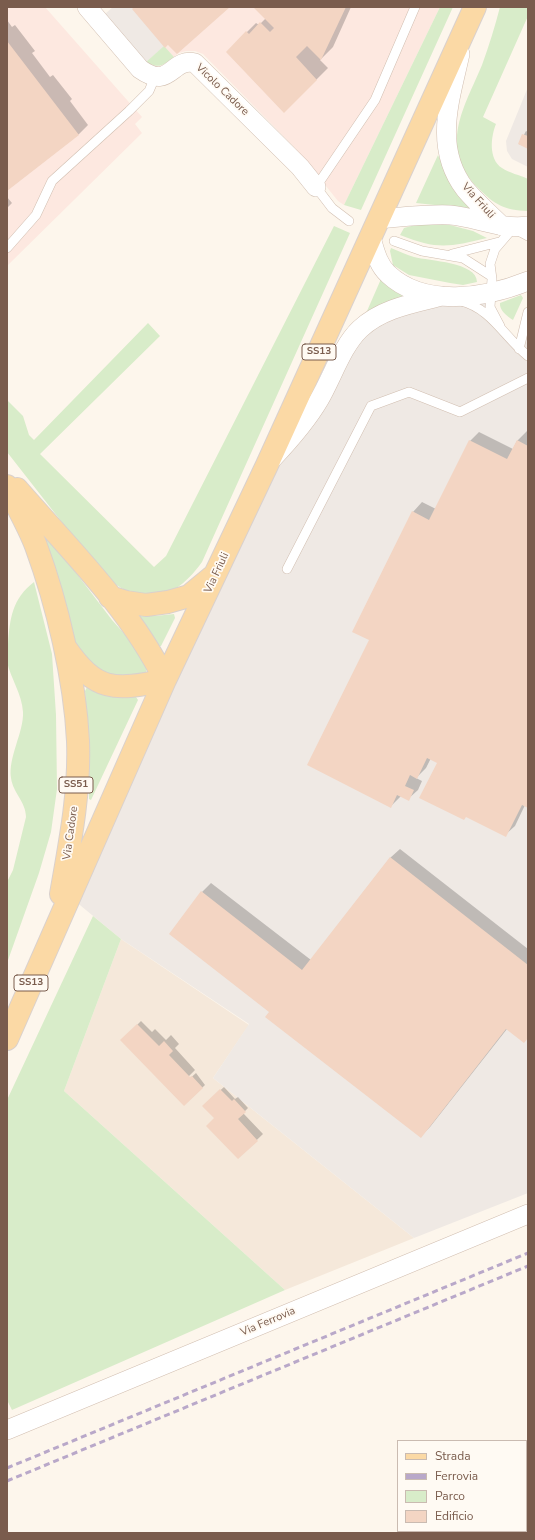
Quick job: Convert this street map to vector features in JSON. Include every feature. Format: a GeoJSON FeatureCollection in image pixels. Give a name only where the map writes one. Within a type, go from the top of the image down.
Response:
{"type":"FeatureCollection","features":[{"type":"Feature","properties":{"kind":"main road","name":"Via Friuli"},"geometry":{"type":"LineString","coordinates":[[165,680],[267,465],[475,7]]}},
{"type":"Feature","properties":{"kind":"main road"},"geometry":{"type":"LineString","coordinates":[[7,478],[110,597],[153,656],[165,680]]}},
{"type":"Feature","properties":{"kind":"main road","name":"Via Cadore"},"geometry":{"type":"LineString","coordinates":[[7,486],[35,545],[63,643],[75,709],[78,742],[75,816],[56,926]]}},
{"type":"Feature","properties":{"kind":"main road"},"geometry":{"type":"LineString","coordinates":[[110,597],[126,602],[146,605],[168,602],[189,596],[217,572]]}},
{"type":"Feature","properties":{"kind":"main road","name":"Via Cadore"},"geometry":{"type":"LineString","coordinates":[[63,643],[78,666],[92,678],[107,686],[141,686],[165,680]]}},
{"type":"Feature","properties":{"kind":"main road","name":"Via Cadore"},"geometry":{"type":"LineString","coordinates":[[7,1039],[165,680]]}},
{"type":"Feature","properties":{"kind":"street"},"geometry":{"type":"LineString","coordinates":[[87,7],[140,69],[155,77]]}},
{"type":"Feature","properties":{"kind":"street","name":"Via Friuli"},"geometry":{"type":"LineString","coordinates":[[465,30],[447,120],[448,153],[452,166],[465,189],[514,231]]}},
{"type":"Feature","properties":{"kind":"street","name":"Vicolo Cadore"},"geometry":{"type":"LineString","coordinates":[[155,77],[164,77],[182,64],[189,61],[195,63],[300,168],[316,187]]}},
{"type":"Feature","properties":{"kind":"street","name":"Via Friuli"},"geometry":{"type":"LineString","coordinates":[[379,219],[411,216],[450,216],[514,231]]}},
{"type":"Feature","properties":{"kind":"street","name":"Via Friuli"},"geometry":{"type":"LineString","coordinates":[[371,238],[378,261],[387,274],[401,284],[420,292],[442,296],[466,296],[491,284],[512,288],[528,281]]}},
{"type":"Feature","properties":{"kind":"street","name":"Via Friuli"},"geometry":{"type":"LineString","coordinates":[[267,465],[296,434],[319,400],[351,339],[360,328],[375,318],[403,306],[442,296]]}},
{"type":"Feature","properties":{"kind":"street","name":"Via Ferrovia"},"geometry":{"type":"LineString","coordinates":[[7,1430],[528,1214]]}},
{"type":"Feature","properties":{"kind":"lane"},"geometry":{"type":"LineString","coordinates":[[349,221],[332,208],[316,187],[375,100],[415,7]]}},
{"type":"Feature","properties":{"kind":"lane"},"geometry":{"type":"LineString","coordinates":[[7,248],[36,216],[52,181],[149,91],[155,77]]}},
{"type":"Feature","properties":{"kind":"lane"},"geometry":{"type":"LineString","coordinates":[[448,255],[514,231]]}},
{"type":"Feature","properties":{"kind":"lane"},"geometry":{"type":"LineString","coordinates":[[500,326],[490,307],[491,257],[514,231]]}},
{"type":"Feature","properties":{"kind":"lane"},"geometry":{"type":"LineString","coordinates":[[394,241],[422,252],[463,258],[491,284]]}},
{"type":"Feature","properties":{"kind":"lane"},"geometry":{"type":"LineString","coordinates":[[442,296],[478,307],[500,326],[519,349],[528,356]]}},
{"type":"Feature","properties":{"kind":"lane"},"geometry":{"type":"LineString","coordinates":[[519,349],[528,312]]}},
{"type":"Feature","properties":{"kind":"lane"},"geometry":{"type":"LineString","coordinates":[[287,569],[371,406],[409,392],[460,412],[528,378]]}},
{"type":"Feature","properties":{"kind":"shaded area"},"geometry":{"type":"Polygon","coordinates":[[[7,7],[45,7],[142,117],[135,124],[142,133],[7,266],[7,7]]]}},
{"type":"Feature","properties":{"kind":"shaded area"},"geometry":{"type":"Polygon","coordinates":[[[113,7],[211,7],[146,62],[105,14],[113,7]]]}},
{"type":"Feature","properties":{"kind":"shaded area"},"geometry":{"type":"Polygon","coordinates":[[[211,7],[440,7],[344,205],[338,201],[296,149],[203,54],[195,51],[186,51],[179,53],[174,57],[165,48],[211,7]]]}},
{"type":"Feature","properties":{"kind":"shaded area"},"geometry":{"type":"Polygon","coordinates":[[[528,87],[528,167],[512,159],[507,151],[506,141],[528,87]]]}},
{"type":"Feature","properties":{"kind":"shaded area"},"geometry":{"type":"Polygon","coordinates":[[[490,292],[490,307],[519,349],[528,312],[528,1193],[414,1238],[213,1078],[249,1024],[121,939],[69,896],[267,465],[375,318],[490,292]]]}},
{"type":"Feature","properties":{"kind":"shaded area"},"geometry":{"type":"Polygon","coordinates":[[[121,939],[249,1025],[213,1078],[414,1238],[285,1290],[64,1091],[121,939]]]}},
{"type":"Feature","properties":{"kind":"green space"},"geometry":{"type":"Polygon","coordinates":[[[440,7],[453,7],[361,210],[344,205],[440,7]]]}},
{"type":"Feature","properties":{"kind":"green space"},"geometry":{"type":"Polygon","coordinates":[[[500,7],[528,7],[528,16],[483,117],[496,124],[492,141],[494,159],[502,168],[528,179],[528,211],[506,208],[490,199],[478,188],[466,173],[459,158],[457,142],[458,127],[462,112],[485,58],[500,7]]]}},
{"type":"Feature","properties":{"kind":"green space"},"geometry":{"type":"Polygon","coordinates":[[[164,46],[174,57],[161,66],[146,62],[164,46]]]}},
{"type":"Feature","properties":{"kind":"green space"},"geometry":{"type":"Polygon","coordinates":[[[438,155],[451,182],[471,209],[416,203],[438,155]]]}},
{"type":"Feature","properties":{"kind":"green space"},"geometry":{"type":"Polygon","coordinates":[[[446,224],[473,231],[487,238],[444,246],[424,243],[400,235],[404,228],[415,225],[446,224]]]}},
{"type":"Feature","properties":{"kind":"green space"},"geometry":{"type":"Polygon","coordinates":[[[334,226],[350,233],[202,562],[180,586],[157,596],[144,596],[132,593],[118,586],[104,576],[7,452],[7,400],[23,416],[29,435],[34,440],[148,323],[160,336],[40,454],[154,567],[166,556],[334,226]]]}},
{"type":"Feature","properties":{"kind":"green space"},"geometry":{"type":"Polygon","coordinates":[[[391,248],[414,257],[461,266],[475,275],[477,282],[463,285],[409,275],[393,265],[390,251],[391,248]]]}},
{"type":"Feature","properties":{"kind":"green space"},"geometry":{"type":"Polygon","coordinates":[[[381,279],[406,295],[367,313],[367,311],[381,279]]]}},
{"type":"Feature","properties":{"kind":"green space"},"geometry":{"type":"Polygon","coordinates":[[[521,295],[523,298],[513,320],[502,310],[500,303],[521,295]]]}},
{"type":"Feature","properties":{"kind":"green space"},"geometry":{"type":"Polygon","coordinates":[[[41,527],[112,620],[137,648],[147,668],[146,673],[115,677],[95,669],[75,647],[41,527]]]}},
{"type":"Feature","properties":{"kind":"green space"},"geometry":{"type":"Polygon","coordinates":[[[34,582],[52,654],[56,715],[57,789],[51,832],[39,873],[7,963],[7,882],[13,870],[26,817],[24,807],[14,788],[11,778],[12,762],[23,720],[23,712],[21,699],[7,662],[7,656],[11,617],[21,595],[34,582]]]}},
{"type":"Feature","properties":{"kind":"green space"},"geometry":{"type":"Polygon","coordinates":[[[174,614],[175,618],[161,646],[158,646],[138,616],[155,616],[174,614]]]}},
{"type":"Feature","properties":{"kind":"green space"},"geometry":{"type":"Polygon","coordinates":[[[87,687],[136,697],[138,700],[91,800],[89,799],[89,750],[85,691],[87,687]]]}},
{"type":"Feature","properties":{"kind":"green space"},"geometry":{"type":"Polygon","coordinates":[[[93,916],[121,939],[64,1091],[285,1290],[12,1410],[7,1400],[7,1100],[93,916]]]}},
{"type":"Feature","properties":{"kind":"building"},"geometry":{"type":"Polygon","coordinates":[[[134,7],[230,7],[177,54],[168,45],[165,48],[132,9],[134,7]]]}},
{"type":"Feature","properties":{"kind":"building"},"geometry":{"type":"Polygon","coordinates":[[[253,7],[346,7],[321,60],[307,46],[296,57],[317,80],[284,113],[226,52],[246,31],[249,34],[260,22],[270,32],[274,28],[253,7]]]}},
{"type":"Feature","properties":{"kind":"building"},"geometry":{"type":"Polygon","coordinates":[[[7,41],[79,135],[7,191],[7,41]]]}},
{"type":"Feature","properties":{"kind":"building"},"geometry":{"type":"Polygon","coordinates":[[[522,134],[528,136],[528,149],[518,144],[522,134]]]}},
{"type":"Feature","properties":{"kind":"building"},"geometry":{"type":"Polygon","coordinates":[[[469,440],[507,459],[517,440],[528,446],[528,808],[522,805],[506,837],[466,817],[464,820],[419,798],[437,763],[427,758],[417,779],[410,775],[405,786],[414,790],[409,801],[397,795],[391,808],[307,765],[369,640],[352,632],[412,511],[429,520],[469,440]]]}},
{"type":"Feature","properties":{"kind":"building"},"geometry":{"type":"Polygon","coordinates":[[[390,857],[528,965],[528,1038],[524,1043],[506,1029],[421,1138],[265,1017],[269,1012],[169,934],[201,891],[302,970],[390,857]]]}},
{"type":"Feature","properties":{"kind":"building"},"geometry":{"type":"Polygon","coordinates":[[[137,1024],[159,1046],[164,1041],[173,1051],[169,1055],[203,1088],[184,1106],[120,1040],[137,1024]]]}},
{"type":"Feature","properties":{"kind":"building"},"geometry":{"type":"Polygon","coordinates":[[[220,1089],[232,1101],[234,1099],[246,1112],[238,1119],[258,1141],[238,1159],[206,1126],[214,1118],[202,1106],[220,1089]]]}},
{"type":"Feature","properties":{"kind":"building"},"geometry":{"type":"Polygon","coordinates":[[[430,1532],[488,1532],[487,1533],[430,1532]]]}},
{"type":"Feature","properties":{"kind":"railway"},"geometry":{"type":"LineString","coordinates":[[7,1468],[528,1253]]}},
{"type":"Feature","properties":{"kind":"railway"},"geometry":{"type":"LineString","coordinates":[[7,1481],[528,1266]]}}]}
